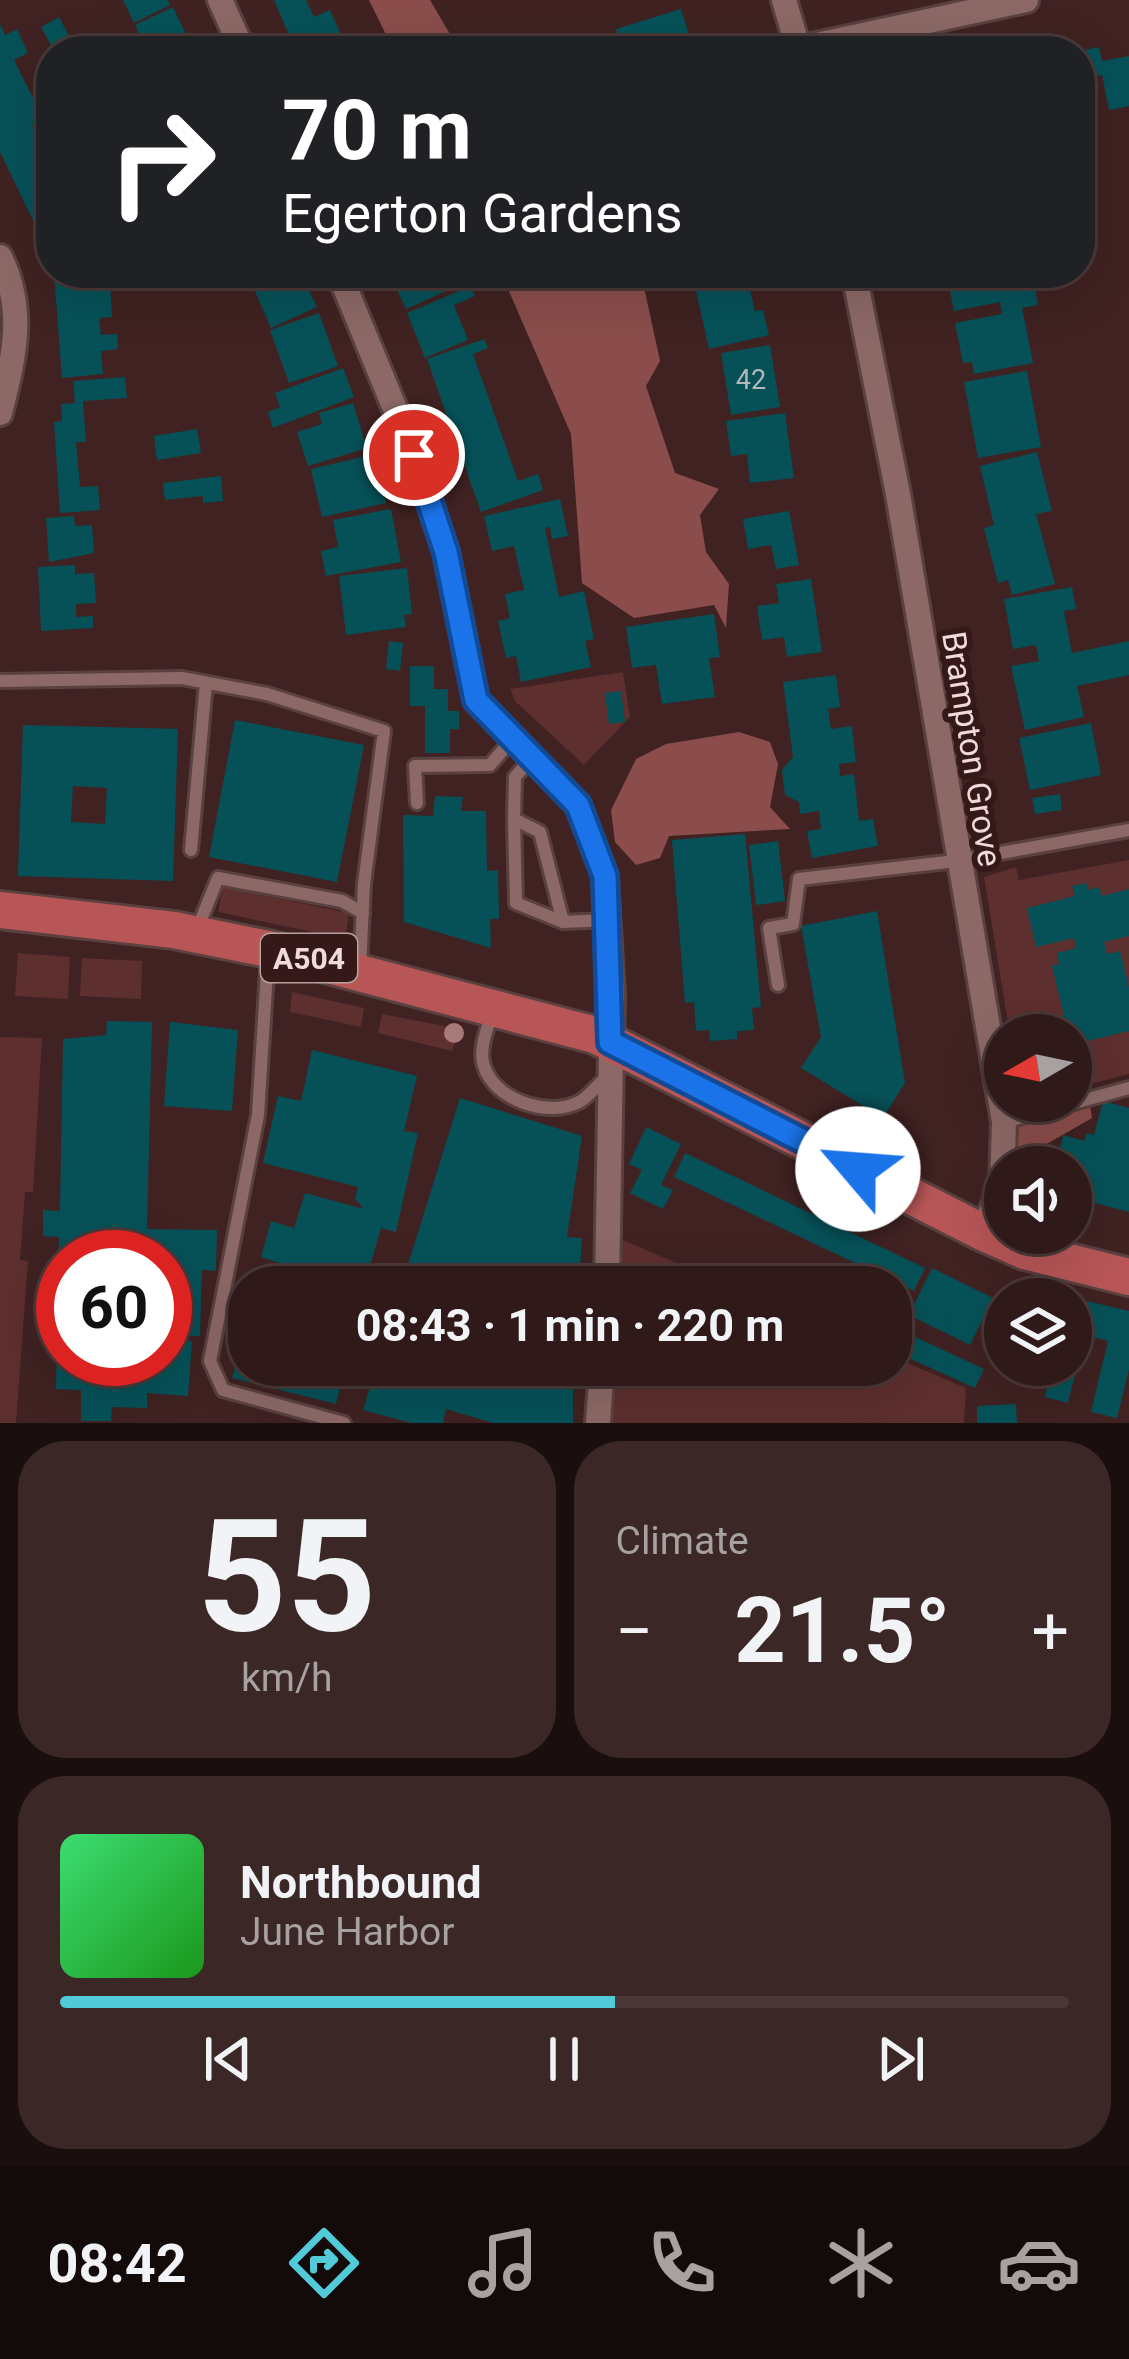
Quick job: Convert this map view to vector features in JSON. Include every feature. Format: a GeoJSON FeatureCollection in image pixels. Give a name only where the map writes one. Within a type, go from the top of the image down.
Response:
{"type":"FeatureCollection","features":[{"type":"Feature","properties":{"kind":"main road","name":"A504"},"geometry":{"type":"LineString","coordinates":[[0,910],[196,934],[360,969],[494,1006],[1025,1251],[1129,1276]]}},
{"type":"Feature","properties":{"kind":"street"},"geometry":{"type":"LineString","coordinates":[[220,0],[236,36]]}},
{"type":"Feature","properties":{"kind":"street"},"geometry":{"type":"LineString","coordinates":[[784,0],[795,36]]}},
{"type":"Feature","properties":{"kind":"street"},"geometry":{"type":"LineString","coordinates":[[863,36],[1026,0]]}},
{"type":"Feature","properties":{"kind":"street"},"geometry":{"type":"LineString","coordinates":[[0,257],[16,347],[0,413]]}},
{"type":"Feature","properties":{"kind":"street"},"geometry":{"type":"LineString","coordinates":[[346,288],[414,455],[446,552],[476,700],[510,742],[578,805],[605,876],[609,920],[607,1266]]}},
{"type":"Feature","properties":{"kind":"street","name":"Brampton Grove"},"geometry":{"type":"LineString","coordinates":[[857,288],[898,494],[984,1014]]}},
{"type":"Feature","properties":{"kind":"street","name":"Brampton Grove"},"geometry":{"type":"LineString","coordinates":[[982,1232],[1002,1188],[1004,1122]]}},
{"type":"Feature","properties":{"kind":"street"},"geometry":{"type":"LineString","coordinates":[[598,1423],[601,1386]]}},
{"type":"Feature","properties":{"kind":"lane"},"geometry":{"type":"LineString","coordinates":[[0,681],[206,682],[267,694],[384,731],[360,969]]}},
{"type":"Feature","properties":{"kind":"lane"},"geometry":{"type":"LineString","coordinates":[[191,850],[206,682]]}},
{"type":"Feature","properties":{"kind":"lane"},"geometry":{"type":"LineString","coordinates":[[417,803],[415,766],[490,765],[510,742]]}},
{"type":"Feature","properties":{"kind":"lane"},"geometry":{"type":"LineString","coordinates":[[530,760],[515,777],[516,902],[563,922],[609,920]]}},
{"type":"Feature","properties":{"kind":"lane"},"geometry":{"type":"LineString","coordinates":[[514,819],[540,832],[563,922]]}},
{"type":"Feature","properties":{"kind":"lane"},"geometry":{"type":"LineString","coordinates":[[778,985],[769,928],[793,924],[799,879],[956,861],[1129,830]]}},
{"type":"Feature","properties":{"kind":"lane"},"geometry":{"type":"LineString","coordinates":[[196,934],[218,878],[342,902],[363,913]]}},
{"type":"Feature","properties":{"kind":"lane"},"geometry":{"type":"LineString","coordinates":[[268,949],[258,1115],[210,1361],[223,1390],[344,1423]]}},
{"type":"Feature","properties":{"kind":"lane"},"geometry":{"type":"LineString","coordinates":[[494,1006],[482,1052],[484,1067],[498,1090],[524,1103],[555,1107],[580,1102],[609,1059]]}},
{"type":"Feature","properties":{"kind":"lane"},"geometry":{"type":"LineString","coordinates":[[1092,1098],[1129,1088]]}},
{"type":"Feature","properties":{"kind":"shaded area"},"geometry":{"type":"Polygon","coordinates":[[[369,0],[430,0],[451,36],[387,36],[369,0]]]}},
{"type":"Feature","properties":{"kind":"shaded area"},"geometry":{"type":"Polygon","coordinates":[[[508,288],[644,288],[660,361],[646,386],[675,473],[719,489],[700,515],[706,552],[729,584],[726,628],[714,605],[634,618],[582,583],[571,434],[508,288]]]}},
{"type":"Feature","properties":{"kind":"shaded area"},"geometry":{"type":"Polygon","coordinates":[[[623,672],[630,717],[584,765],[515,701],[510,689],[623,672]]]}},
{"type":"Feature","properties":{"kind":"shaded area"},"geometry":{"type":"Polygon","coordinates":[[[739,732],[770,742],[778,764],[770,807],[790,829],[669,836],[660,858],[636,865],[615,842],[611,810],[636,759],[666,744],[739,732]]]}},
{"type":"Feature","properties":{"kind":"shaded area"},"geometry":{"type":"Polygon","coordinates":[[[1129,860],[1129,1074],[1092,1084],[1092,1014],[1007,1014],[984,877],[1016,867],[1019,880],[1129,860]]]}},
{"type":"Feature","properties":{"kind":"shaded area"},"geometry":{"type":"Polygon","coordinates":[[[223,887],[349,913],[345,939],[218,912],[223,887]]]}},
{"type":"Feature","properties":{"kind":"shaded area"},"geometry":{"type":"Polygon","coordinates":[[[18,953],[70,957],[68,999],[15,996],[18,953]]]}},
{"type":"Feature","properties":{"kind":"shaded area"},"geometry":{"type":"Polygon","coordinates":[[[82,958],[142,961],[141,999],[80,996],[82,958]]]}},
{"type":"Feature","properties":{"kind":"shaded area"},"geometry":{"type":"Polygon","coordinates":[[[292,992],[364,1008],[361,1027],[290,1012],[292,992]]]}},
{"type":"Feature","properties":{"kind":"shaded area"},"geometry":{"type":"Polygon","coordinates":[[[382,1014],[460,1029],[452,1051],[378,1033],[382,1014]]]}},
{"type":"Feature","properties":{"kind":"shaded area"},"geometry":{"type":"Polygon","coordinates":[[[0,1037],[42,1038],[33,1192],[25,1192],[20,1260],[28,1261],[16,1423],[0,1423],[0,1037]]]}},
{"type":"Feature","properties":{"kind":"shaded area"},"geometry":{"type":"Polygon","coordinates":[[[1085,1122],[1045,1146],[1014,1146],[1016,1124],[1085,1122]]]}},
{"type":"Feature","properties":{"kind":"shaded area"},"geometry":{"type":"Polygon","coordinates":[[[623,1240],[683,1266],[621,1266],[623,1240]]]}},
{"type":"Feature","properties":{"kind":"shaded area"},"geometry":{"type":"Polygon","coordinates":[[[912,1365],[966,1388],[964,1423],[609,1423],[612,1386],[912,1386],[912,1365]]]}},
{"type":"Feature","properties":{"kind":"building"},"geometry":{"type":"Polygon","coordinates":[[[123,0],[168,0],[170,5],[134,23],[123,0]]]}},
{"type":"Feature","properties":{"kind":"building"},"geometry":{"type":"Polygon","coordinates":[[[274,0],[306,0],[314,17],[330,10],[341,36],[290,36],[274,0]]]}},
{"type":"Feature","properties":{"kind":"building"},"geometry":{"type":"Polygon","coordinates":[[[173,7],[187,36],[140,36],[135,25],[173,7]]]}},
{"type":"Feature","properties":{"kind":"building"},"geometry":{"type":"Polygon","coordinates":[[[681,9],[689,36],[618,36],[616,29],[681,9]]]}},
{"type":"Feature","properties":{"kind":"building"},"geometry":{"type":"Polygon","coordinates":[[[59,17],[69,36],[46,36],[41,27],[59,17]]]}},
{"type":"Feature","properties":{"kind":"building"},"geometry":{"type":"Polygon","coordinates":[[[0,24],[5,35],[17,29],[28,53],[14,60],[36,104],[32,126],[36,134],[36,227],[0,152],[0,24]]]}},
{"type":"Feature","properties":{"kind":"building"},"geometry":{"type":"Polygon","coordinates":[[[1099,47],[1102,61],[1129,56],[1129,106],[1109,110],[1102,75],[1095,76],[1095,48],[1099,47]]]}},
{"type":"Feature","properties":{"kind":"building"},"geometry":{"type":"Polygon","coordinates":[[[55,288],[110,288],[112,317],[99,318],[101,335],[117,334],[118,349],[101,351],[103,374],[62,378],[55,288]]]}},
{"type":"Feature","properties":{"kind":"building"},"geometry":{"type":"Polygon","coordinates":[[[254,288],[308,288],[317,307],[271,328],[254,288]]]}},
{"type":"Feature","properties":{"kind":"building"},"geometry":{"type":"Polygon","coordinates":[[[396,288],[453,288],[406,309],[396,288]]]}},
{"type":"Feature","properties":{"kind":"building"},"geometry":{"type":"Polygon","coordinates":[[[466,288],[472,288],[475,296],[454,305],[468,340],[425,358],[407,313],[466,288]]]}},
{"type":"Feature","properties":{"kind":"building"},"geometry":{"type":"Polygon","coordinates":[[[695,288],[750,288],[755,311],[763,310],[769,335],[709,349],[695,288]]]}},
{"type":"Feature","properties":{"kind":"building"},"geometry":{"type":"Polygon","coordinates":[[[1035,288],[1038,305],[1022,308],[1033,363],[974,374],[972,362],[963,363],[955,323],[1002,314],[1000,302],[954,311],[950,290],[1035,288]]]}},
{"type":"Feature","properties":{"kind":"building"},"geometry":{"type":"Polygon","coordinates":[[[319,313],[338,366],[289,383],[270,330],[319,313]]]}},
{"type":"Feature","properties":{"kind":"building"},"geometry":{"type":"Polygon","coordinates":[[[484,339],[488,348],[473,354],[518,481],[538,474],[543,490],[481,512],[427,359],[484,339]]]}},
{"type":"Feature","properties":{"kind":"building"},"geometry":{"type":"Polygon","coordinates":[[[770,345],[780,407],[731,415],[721,353],[770,345]]]}},
{"type":"Feature","properties":{"kind":"building"},"geometry":{"type":"Polygon","coordinates":[[[343,368],[354,397],[273,428],[268,412],[280,407],[275,393],[343,368]]]}},
{"type":"Feature","properties":{"kind":"building"},"geometry":{"type":"Polygon","coordinates":[[[1027,371],[1041,447],[978,458],[964,382],[1027,371]]]}},
{"type":"Feature","properties":{"kind":"building"},"geometry":{"type":"Polygon","coordinates":[[[125,377],[127,398],[83,401],[86,442],[76,442],[80,487],[98,486],[100,510],[60,513],[54,422],[62,421],[61,404],[75,403],[73,381],[125,377]]]}},
{"type":"Feature","properties":{"kind":"building"},"geometry":{"type":"Polygon","coordinates":[[[353,403],[367,448],[308,466],[297,432],[322,424],[319,413],[353,403]]]}},
{"type":"Feature","properties":{"kind":"building"},"geometry":{"type":"Polygon","coordinates":[[[785,413],[794,478],[750,483],[747,454],[731,456],[726,421],[785,413]]]}},
{"type":"Feature","properties":{"kind":"building"},"geometry":{"type":"Polygon","coordinates":[[[197,429],[201,453],[157,460],[154,436],[197,429]]]}},
{"type":"Feature","properties":{"kind":"building"},"geometry":{"type":"Polygon","coordinates":[[[1037,452],[1052,511],[1036,514],[1055,584],[1012,595],[1008,580],[998,583],[984,528],[994,525],[980,466],[1037,452]]]}},
{"type":"Feature","properties":{"kind":"building"},"geometry":{"type":"Polygon","coordinates":[[[375,454],[386,503],[322,517],[311,469],[375,454]]]}},
{"type":"Feature","properties":{"kind":"building"},"geometry":{"type":"Polygon","coordinates":[[[221,476],[223,501],[203,503],[203,496],[165,500],[163,483],[221,476]]]}},
{"type":"Feature","properties":{"kind":"building"},"geometry":{"type":"Polygon","coordinates":[[[560,499],[568,536],[552,539],[550,527],[545,528],[559,597],[584,591],[594,639],[585,641],[591,667],[521,682],[516,656],[506,658],[498,621],[510,618],[505,594],[524,590],[514,546],[492,551],[484,516],[560,499]]]}},
{"type":"Feature","properties":{"kind":"building"},"geometry":{"type":"Polygon","coordinates":[[[391,509],[401,562],[326,576],[321,551],[338,547],[333,520],[391,509]]]}},
{"type":"Feature","properties":{"kind":"building"},"geometry":{"type":"Polygon","coordinates":[[[789,511],[799,565],[776,569],[771,545],[748,549],[743,519],[789,511]]]}},
{"type":"Feature","properties":{"kind":"building"},"geometry":{"type":"Polygon","coordinates":[[[74,516],[75,526],[92,525],[94,553],[49,562],[46,518],[74,516]]]}},
{"type":"Feature","properties":{"kind":"building"},"geometry":{"type":"Polygon","coordinates":[[[75,565],[75,574],[94,573],[96,603],[76,604],[76,617],[93,616],[93,628],[41,631],[38,567],[75,565]]]}},
{"type":"Feature","properties":{"kind":"building"},"geometry":{"type":"Polygon","coordinates":[[[407,568],[412,614],[404,615],[406,627],[346,635],[339,576],[407,568]]]}},
{"type":"Feature","properties":{"kind":"building"},"geometry":{"type":"Polygon","coordinates":[[[811,579],[822,652],[787,657],[784,637],[762,640],[757,606],[779,603],[776,584],[811,579]]]}},
{"type":"Feature","properties":{"kind":"building"},"geometry":{"type":"Polygon","coordinates":[[[1072,587],[1076,609],[1064,611],[1072,653],[1129,641],[1129,675],[1077,686],[1084,717],[1025,730],[1011,666],[1039,661],[1036,645],[1013,649],[1004,599],[1072,587]]]}},
{"type":"Feature","properties":{"kind":"building"},"geometry":{"type":"Polygon","coordinates":[[[714,614],[720,657],[709,658],[715,697],[662,704],[656,665],[632,668],[626,627],[714,614]]]}},
{"type":"Feature","properties":{"kind":"building"},"geometry":{"type":"Polygon","coordinates":[[[389,641],[403,643],[400,671],[386,669],[389,641]]]}},
{"type":"Feature","properties":{"kind":"building"},"geometry":{"type":"Polygon","coordinates":[[[410,666],[434,666],[434,689],[448,689],[448,711],[459,711],[459,729],[450,729],[450,753],[425,753],[425,706],[410,706],[410,666]]]}},
{"type":"Feature","properties":{"kind":"building"},"geometry":{"type":"Polygon","coordinates":[[[836,675],[840,707],[828,709],[831,729],[852,726],[856,762],[839,764],[840,776],[854,774],[859,821],[873,819],[878,846],[812,858],[807,831],[821,829],[819,811],[800,814],[799,802],[785,795],[782,770],[793,757],[783,682],[836,675]]]}},
{"type":"Feature","properties":{"kind":"building"},"geometry":{"type":"Polygon","coordinates":[[[621,691],[625,722],[609,724],[605,693],[621,691]]]}},
{"type":"Feature","properties":{"kind":"building"},"geometry":{"type":"Polygon","coordinates":[[[235,720],[364,745],[337,882],[209,857],[235,720]]]}},
{"type":"Feature","properties":{"kind":"building"},"geometry":{"type":"Polygon","coordinates":[[[1091,723],[1101,775],[1030,790],[1019,738],[1091,723]]]}},
{"type":"Feature","properties":{"kind":"building"},"geometry":{"type":"Polygon","coordinates":[[[23,725],[178,729],[173,881],[18,876],[23,725]],[[73,786],[71,822],[105,824],[107,788],[73,786]]]}},
{"type":"Feature","properties":{"kind":"building"},"geometry":{"type":"Polygon","coordinates":[[[1060,794],[1062,810],[1035,814],[1032,798],[1060,794]]]}},
{"type":"Feature","properties":{"kind":"building"},"geometry":{"type":"Polygon","coordinates":[[[435,796],[463,797],[461,811],[486,811],[487,871],[498,870],[499,919],[490,919],[491,948],[404,922],[403,815],[433,816],[435,796]]]}},
{"type":"Feature","properties":{"kind":"building"},"geometry":{"type":"Polygon","coordinates":[[[745,834],[761,1007],[752,1008],[754,1030],[737,1031],[737,1039],[710,1041],[709,1030],[696,1031],[694,1002],[685,1003],[672,840],[745,834]]]}},
{"type":"Feature","properties":{"kind":"building"},"geometry":{"type":"Polygon","coordinates":[[[778,841],[785,901],[756,905],[749,845],[778,841]]]}},
{"type":"Feature","properties":{"kind":"building"},"geometry":{"type":"Polygon","coordinates":[[[1072,886],[1099,887],[1102,896],[1129,889],[1129,936],[1104,942],[1107,954],[1120,951],[1129,988],[1129,1031],[1092,1040],[1092,1014],[1064,1014],[1052,966],[1059,964],[1057,953],[1076,948],[1074,938],[1036,947],[1027,908],[1075,896],[1072,886]]]}},
{"type":"Feature","properties":{"kind":"building"},"geometry":{"type":"Polygon","coordinates":[[[877,911],[905,1083],[883,1118],[801,1068],[821,1037],[801,926],[877,911]]]}},
{"type":"Feature","properties":{"kind":"building"},"geometry":{"type":"Polygon","coordinates":[[[107,1021],[152,1022],[147,1229],[217,1230],[216,1271],[202,1270],[200,1336],[192,1336],[192,1230],[43,1230],[43,1210],[60,1211],[63,1039],[106,1035],[107,1021]]]}},
{"type":"Feature","properties":{"kind":"building"},"geometry":{"type":"Polygon","coordinates":[[[170,1022],[238,1030],[232,1111],[164,1106],[170,1022]]]}},
{"type":"Feature","properties":{"kind":"building"},"geometry":{"type":"Polygon","coordinates":[[[312,1050],[417,1076],[404,1131],[418,1133],[396,1232],[381,1228],[370,1266],[282,1266],[261,1257],[271,1221],[294,1228],[305,1193],[364,1209],[355,1199],[358,1187],[263,1163],[278,1096],[301,1101],[312,1050]]]}},
{"type":"Feature","properties":{"kind":"building"},"geometry":{"type":"Polygon","coordinates":[[[460,1098],[582,1136],[567,1237],[582,1238],[580,1266],[408,1266],[460,1098]]]}},
{"type":"Feature","properties":{"kind":"building"},"geometry":{"type":"Polygon","coordinates":[[[1103,1101],[1129,1108],[1129,1212],[1092,1202],[1092,1146],[1060,1146],[1063,1135],[1084,1141],[1087,1133],[1094,1135],[1103,1101]]]}},
{"type":"Feature","properties":{"kind":"building"},"geometry":{"type":"Polygon","coordinates":[[[646,1127],[681,1144],[661,1185],[673,1190],[663,1209],[630,1193],[642,1170],[629,1164],[646,1127]]]}},
{"type":"Feature","properties":{"kind":"building"},"geometry":{"type":"Polygon","coordinates":[[[685,1153],[925,1268],[914,1291],[912,1266],[861,1266],[674,1177],[685,1153]]]}},
{"type":"Feature","properties":{"kind":"building"},"geometry":{"type":"Polygon","coordinates":[[[932,1268],[984,1294],[984,1316],[970,1345],[912,1316],[932,1268]]]}},
{"type":"Feature","properties":{"kind":"building"},"geometry":{"type":"Polygon","coordinates":[[[1092,1302],[1129,1311],[1129,1369],[1117,1418],[1091,1412],[1108,1341],[1092,1337],[1092,1302]]]}},
{"type":"Feature","properties":{"kind":"building"},"geometry":{"type":"Polygon","coordinates":[[[912,1335],[984,1369],[975,1388],[912,1359],[912,1335]]]}},
{"type":"Feature","properties":{"kind":"building"},"geometry":{"type":"Polygon","coordinates":[[[189,1386],[188,1396],[147,1393],[147,1408],[112,1407],[111,1421],[81,1421],[81,1390],[56,1389],[189,1386]]]}},
{"type":"Feature","properties":{"kind":"building"},"geometry":{"type":"Polygon","coordinates":[[[264,1386],[340,1386],[336,1404],[264,1386]]]}},
{"type":"Feature","properties":{"kind":"building"},"geometry":{"type":"Polygon","coordinates":[[[366,1386],[573,1386],[573,1423],[493,1423],[446,1409],[443,1423],[411,1423],[363,1410],[370,1387],[366,1386]]]}},
{"type":"Feature","properties":{"kind":"building"},"geometry":{"type":"Polygon","coordinates":[[[1048,1386],[1072,1386],[1068,1403],[1045,1397],[1048,1386]]]}},
{"type":"Feature","properties":{"kind":"building"},"geometry":{"type":"Polygon","coordinates":[[[1016,1404],[1017,1423],[977,1423],[977,1406],[1016,1404]]]}},
{"type":"Feature","properties":{"kind":"route"},"geometry":{"type":"LineString","coordinates":[[414,455],[446,552],[476,700],[510,742],[578,805],[605,876],[610,1042],[858,1169]]}}]}
